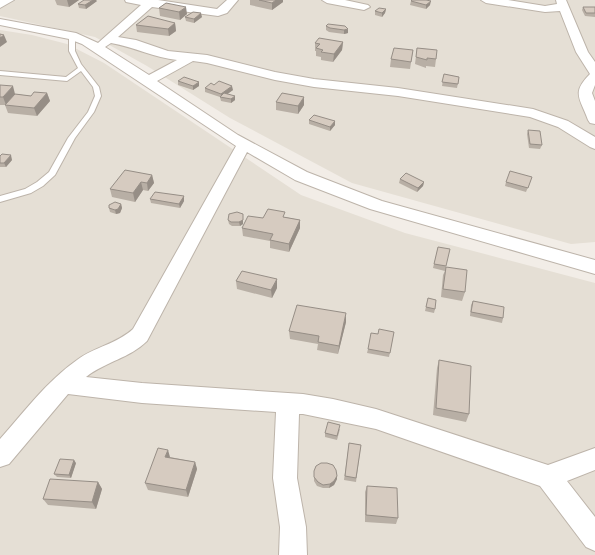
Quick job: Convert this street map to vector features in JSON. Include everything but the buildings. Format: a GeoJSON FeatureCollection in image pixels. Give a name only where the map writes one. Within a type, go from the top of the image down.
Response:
{"type":"FeatureCollection","features":[{"type":"Feature","properties":{"kind":"street"},"geometry":{"type":"LineString","coordinates":[[0,5],[9,0]]}},
{"type":"Feature","properties":{"kind":"street"},"geometry":{"type":"LineString","coordinates":[[130,0],[151,2],[218,14],[223,11],[232,0]]}},
{"type":"Feature","properties":{"kind":"street"},"geometry":{"type":"LineString","coordinates":[[327,0],[364,7]]}},
{"type":"Feature","properties":{"kind":"street"},"geometry":{"type":"LineString","coordinates":[[486,0],[545,9],[562,4],[584,56],[595,72]]}},
{"type":"Feature","properties":{"kind":"street"},"geometry":{"type":"LineString","coordinates":[[104,43],[151,2]]}},
{"type":"Feature","properties":{"kind":"street"},"geometry":{"type":"LineString","coordinates":[[0,22],[104,43],[132,43],[166,55],[218,62],[275,76],[314,83],[398,92],[533,113],[563,124],[595,144]]}},
{"type":"Feature","properties":{"kind":"street"},"geometry":{"type":"LineString","coordinates":[[104,43],[148,81],[192,112],[244,144],[301,176],[376,205],[595,267]]}},
{"type":"Feature","properties":{"kind":"street"},"geometry":{"type":"LineString","coordinates":[[148,81],[190,58]]}},
{"type":"Feature","properties":{"kind":"street"},"geometry":{"type":"LineString","coordinates":[[595,77],[586,86],[585,93],[595,120]]}},
{"type":"Feature","properties":{"kind":"street"},"geometry":{"type":"LineString","coordinates":[[0,456],[63,384],[79,369],[98,358],[132,343],[140,334],[244,144]]}},
{"type":"Feature","properties":{"kind":"street"},"geometry":{"type":"LineString","coordinates":[[63,384],[142,393],[288,403],[333,409],[376,419],[548,477],[595,538]]}},
{"type":"Feature","properties":{"kind":"street"},"geometry":{"type":"LineString","coordinates":[[288,403],[285,478],[293,526],[293,555]]}},
{"type":"Feature","properties":{"kind":"street"},"geometry":{"type":"LineString","coordinates":[[548,477],[595,459]]}},
{"type":"Feature","properties":{"kind":"lane"},"geometry":{"type":"LineString","coordinates":[[0,199],[28,191],[40,184],[52,173],[72,138],[91,112],[98,96],[98,91],[81,68],[72,51],[72,36]]}},
{"type":"Feature","properties":{"kind":"lane"},"geometry":{"type":"LineString","coordinates":[[0,73],[67,79],[81,68]]}},
{"type":"Feature","properties":{"kind":"shaded area"},"geometry":{"type":"Polygon","coordinates":[[[0,0],[595,0],[595,242],[571,244],[352,183],[230,118],[147,66],[95,37],[0,16],[0,0]]]}},
{"type":"Feature","properties":{"kind":"shaded area"},"geometry":{"type":"Polygon","coordinates":[[[0,30],[32,35],[67,44],[104,63],[301,195],[405,233],[595,283],[595,555],[0,555],[0,30]]]}}]}
